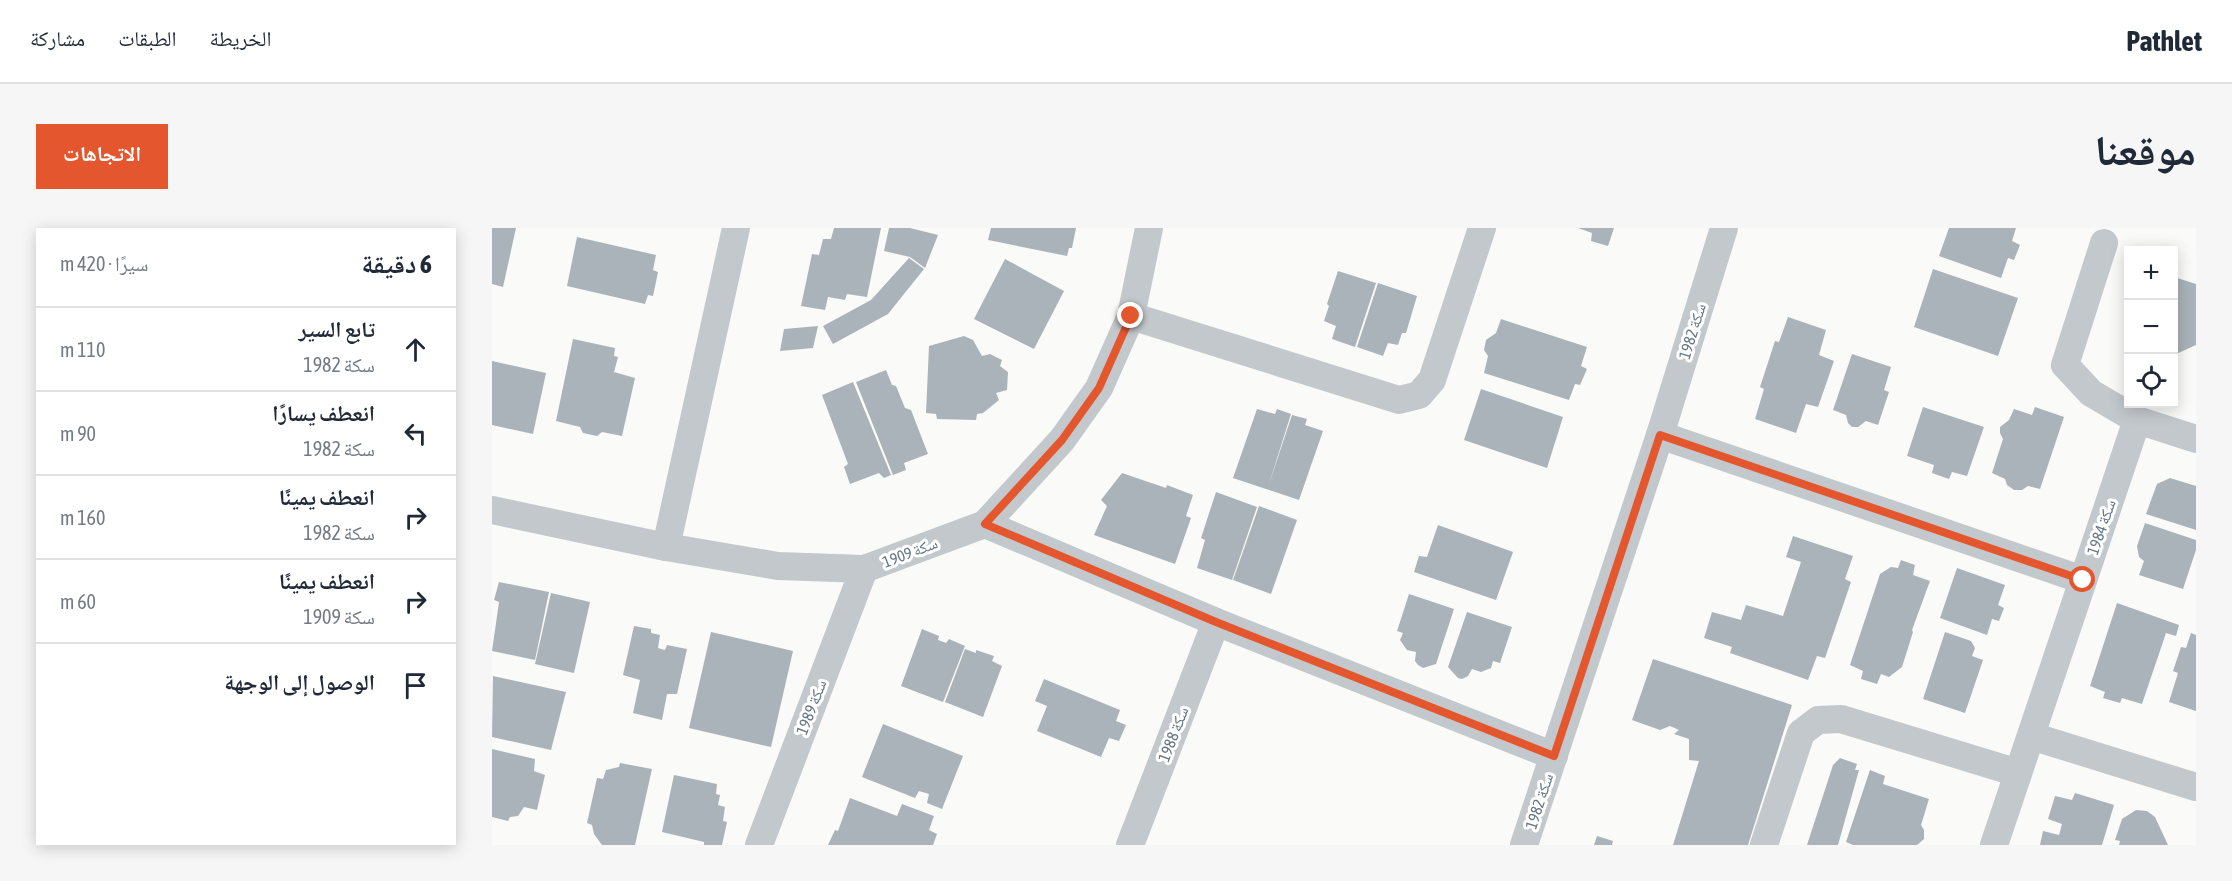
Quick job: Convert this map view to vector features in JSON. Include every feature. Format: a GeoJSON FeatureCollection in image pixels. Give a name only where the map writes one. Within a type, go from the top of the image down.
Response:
{"type":"FeatureCollection","features":[{"type":"Feature","properties":{"kind":"street"},"geometry":{"type":"LineString","coordinates":[[666,547],[736,228]]}},
{"type":"Feature","properties":{"kind":"street","name":"سكة 1909"},"geometry":{"type":"LineString","coordinates":[[492,510],[666,547],[778,566],[864,569],[985,524],[1062,440],[1099,388],[1131,316],[1149,228]]}},
{"type":"Feature","properties":{"kind":"street"},"geometry":{"type":"LineString","coordinates":[[1131,316],[1399,400],[1419,395],[1432,380],[1482,228]]}},
{"type":"Feature","properties":{"kind":"street","name":"سكة 1982"},"geometry":{"type":"LineString","coordinates":[[1524,845],[1660,435],[1724,228]]}},
{"type":"Feature","properties":{"kind":"street"},"geometry":{"type":"LineString","coordinates":[[2104,243],[2065,365],[2091,393],[2137,420],[2196,439]]}},
{"type":"Feature","properties":{"kind":"street","name":"سكة 1984"},"geometry":{"type":"LineString","coordinates":[[1994,845],[2137,420]]}},
{"type":"Feature","properties":{"kind":"street"},"geometry":{"type":"LineString","coordinates":[[1660,435],[2083,580]]}},
{"type":"Feature","properties":{"kind":"street","name":"سكة 1982"},"geometry":{"type":"LineString","coordinates":[[985,524],[1216,622],[1554,756]]}},
{"type":"Feature","properties":{"kind":"street","name":"سكة 1989"},"geometry":{"type":"LineString","coordinates":[[759,845],[864,569]]}},
{"type":"Feature","properties":{"kind":"street","name":"سكة 1988"},"geometry":{"type":"LineString","coordinates":[[1130,845],[1216,622]]}},
{"type":"Feature","properties":{"kind":"street"},"geometry":{"type":"LineString","coordinates":[[1764,845],[1801,733],[1818,720],[1841,719],[2018,773]]}},
{"type":"Feature","properties":{"kind":"street"},"geometry":{"type":"LineString","coordinates":[[2031,736],[2196,787]]}},
{"type":"Feature","properties":{"kind":"building"},"geometry":{"type":"Polygon","coordinates":[[[492,228],[516,228],[503,287],[492,284],[492,228]]]}},
{"type":"Feature","properties":{"kind":"building"},"geometry":{"type":"Polygon","coordinates":[[[834,228],[881,228],[867,297],[847,294],[845,300],[828,297],[825,310],[801,306],[812,254],[819,255],[823,239],[831,239],[834,228]]]}},
{"type":"Feature","properties":{"kind":"building"},"geometry":{"type":"Polygon","coordinates":[[[889,228],[910,228],[938,235],[925,268],[910,257],[884,251],[889,228]]]}},
{"type":"Feature","properties":{"kind":"building"},"geometry":{"type":"Polygon","coordinates":[[[991,228],[1076,228],[1072,248],[1069,248],[1067,256],[988,240],[991,228]]]}},
{"type":"Feature","properties":{"kind":"building"},"geometry":{"type":"Polygon","coordinates":[[[1578,228],[1614,228],[1608,246],[1591,241],[1592,233],[1578,228]]]}},
{"type":"Feature","properties":{"kind":"building"},"geometry":{"type":"Polygon","coordinates":[[[1949,228],[2016,228],[2012,241],[2020,245],[2014,260],[2008,258],[2001,278],[1939,256],[1949,228]]]}},
{"type":"Feature","properties":{"kind":"building"},"geometry":{"type":"Polygon","coordinates":[[[577,237],[656,255],[653,270],[658,272],[653,296],[648,295],[645,304],[567,286],[577,237]]]}},
{"type":"Feature","properties":{"kind":"building"},"geometry":{"type":"Polygon","coordinates":[[[909,258],[924,269],[888,314],[833,344],[823,326],[871,300],[909,258]]]}},
{"type":"Feature","properties":{"kind":"building"},"geometry":{"type":"Polygon","coordinates":[[[1005,259],[1064,291],[1034,349],[974,319],[1005,259]]]}},
{"type":"Feature","properties":{"kind":"building"},"geometry":{"type":"Polygon","coordinates":[[[1933,269],[2018,298],[1998,356],[1914,327],[1933,269]]]}},
{"type":"Feature","properties":{"kind":"building"},"geometry":{"type":"Polygon","coordinates":[[[1338,271],[1376,283],[1355,347],[1332,339],[1336,326],[1324,321],[1338,271]]]}},
{"type":"Feature","properties":{"kind":"building"},"geometry":{"type":"Polygon","coordinates":[[[2178,278],[2196,284],[2196,345],[2178,353],[2178,278]]]}},
{"type":"Feature","properties":{"kind":"building"},"geometry":{"type":"Polygon","coordinates":[[[1378,283],[1417,296],[1406,333],[1402,333],[1398,345],[1388,343],[1383,356],[1357,347],[1378,283]]]}},
{"type":"Feature","properties":{"kind":"building"},"geometry":{"type":"Polygon","coordinates":[[[1788,317],[1826,330],[1819,355],[1834,361],[1818,407],[1806,404],[1796,433],[1755,419],[1764,389],[1760,387],[1775,341],[1779,342],[1788,317]]]}},
{"type":"Feature","properties":{"kind":"building"},"geometry":{"type":"Polygon","coordinates":[[[1501,319],[1587,347],[1581,366],[1587,369],[1580,385],[1575,384],[1569,400],[1484,373],[1488,356],[1484,350],[1486,340],[1496,333],[1501,319]]]}},
{"type":"Feature","properties":{"kind":"building"},"geometry":{"type":"Polygon","coordinates":[[[818,326],[813,348],[780,351],[784,329],[818,326]]]}},
{"type":"Feature","properties":{"kind":"building"},"geometry":{"type":"Polygon","coordinates":[[[964,336],[973,340],[982,356],[990,354],[1002,360],[1000,366],[1008,372],[1007,390],[996,393],[999,400],[983,413],[977,414],[976,420],[937,419],[936,414],[926,413],[929,346],[964,336]]]}},
{"type":"Feature","properties":{"kind":"building"},"geometry":{"type":"Polygon","coordinates":[[[573,339],[615,348],[614,356],[618,357],[614,372],[635,378],[622,436],[602,432],[597,436],[583,433],[580,427],[556,421],[573,339]]]}},
{"type":"Feature","properties":{"kind":"building"},"geometry":{"type":"Polygon","coordinates":[[[1852,354],[1891,367],[1884,390],[1889,392],[1878,425],[1866,421],[1858,427],[1852,427],[1846,415],[1833,410],[1852,354]]]}},
{"type":"Feature","properties":{"kind":"building"},"geometry":{"type":"Polygon","coordinates":[[[492,361],[546,373],[533,434],[492,425],[492,361]]]}},
{"type":"Feature","properties":{"kind":"building"},"geometry":{"type":"Polygon","coordinates":[[[886,370],[905,408],[911,410],[928,454],[904,463],[906,470],[893,475],[856,382],[886,370]]]}},
{"type":"Feature","properties":{"kind":"building"},"geometry":{"type":"Polygon","coordinates":[[[853,382],[891,475],[884,478],[879,473],[850,484],[844,467],[848,464],[822,395],[853,382]]]}},
{"type":"Feature","properties":{"kind":"building"},"geometry":{"type":"Polygon","coordinates":[[[1481,389],[1563,417],[1547,468],[1464,440],[1481,389]]]}},
{"type":"Feature","properties":{"kind":"building"},"geometry":{"type":"Polygon","coordinates":[[[1923,407],[1984,427],[1967,476],[1952,472],[1949,479],[1932,473],[1934,465],[1907,456],[1923,407]]]}},
{"type":"Feature","properties":{"kind":"building"},"geometry":{"type":"Polygon","coordinates":[[[2035,407],[2064,417],[2040,489],[2028,486],[2022,490],[2014,490],[2007,485],[2005,479],[1992,473],[2003,439],[2000,427],[2009,420],[2014,409],[2032,415],[2035,407]]]}},
{"type":"Feature","properties":{"kind":"building"},"geometry":{"type":"Polygon","coordinates":[[[1257,409],[1275,414],[1277,409],[1291,414],[1269,484],[1292,415],[1307,419],[1305,425],[1323,431],[1299,500],[1233,478],[1257,409]]]}},
{"type":"Feature","properties":{"kind":"building"},"geometry":{"type":"Polygon","coordinates":[[[1122,473],[1166,488],[1167,485],[1193,495],[1186,516],[1191,518],[1175,564],[1094,535],[1107,506],[1101,500],[1122,473]]]}},
{"type":"Feature","properties":{"kind":"building"},"geometry":{"type":"Polygon","coordinates":[[[2170,478],[2196,486],[2196,530],[2146,514],[2157,484],[2170,478]]]}},
{"type":"Feature","properties":{"kind":"building"},"geometry":{"type":"Polygon","coordinates":[[[1216,492],[1257,507],[1232,580],[1197,568],[1205,540],[1201,538],[1216,492]]]}},
{"type":"Feature","properties":{"kind":"building"},"geometry":{"type":"Polygon","coordinates":[[[1259,506],[1297,520],[1271,594],[1233,580],[1259,506]]]}},
{"type":"Feature","properties":{"kind":"building"},"geometry":{"type":"Polygon","coordinates":[[[2145,523],[2196,540],[2196,550],[2183,589],[2139,575],[2144,561],[2139,557],[2137,546],[2145,523]]]}},
{"type":"Feature","properties":{"kind":"building"},"geometry":{"type":"Polygon","coordinates":[[[1438,525],[1513,552],[1496,600],[1414,572],[1419,556],[1427,557],[1438,525]]]}},
{"type":"Feature","properties":{"kind":"building"},"geometry":{"type":"Polygon","coordinates":[[[1793,536],[1853,556],[1845,579],[1851,582],[1825,658],[1817,656],[1808,680],[1730,653],[1732,647],[1704,638],[1712,612],[1741,620],[1746,605],[1783,616],[1801,562],[1786,557],[1793,536]]]}},
{"type":"Feature","properties":{"kind":"building"},"geometry":{"type":"Polygon","coordinates":[[[1901,560],[1915,565],[1913,575],[1930,581],[1912,630],[1902,667],[1889,677],[1881,674],[1877,684],[1861,679],[1863,671],[1850,665],[1880,574],[1891,567],[1898,568],[1901,560]]]}},
{"type":"Feature","properties":{"kind":"building"},"geometry":{"type":"Polygon","coordinates":[[[1957,568],[2005,585],[1998,605],[2004,608],[1999,621],[1992,619],[1987,635],[1940,618],[1957,568]]]}},
{"type":"Feature","properties":{"kind":"building"},"geometry":{"type":"Polygon","coordinates":[[[499,582],[549,592],[535,660],[492,651],[499,602],[494,600],[499,582]]]}},
{"type":"Feature","properties":{"kind":"building"},"geometry":{"type":"Polygon","coordinates":[[[551,593],[590,602],[574,673],[535,664],[551,593]]]}},
{"type":"Feature","properties":{"kind":"building"},"geometry":{"type":"Polygon","coordinates":[[[1409,594],[1454,609],[1436,664],[1423,668],[1415,661],[1416,652],[1407,650],[1400,640],[1403,633],[1397,631],[1409,594]]]}},
{"type":"Feature","properties":{"kind":"building"},"geometry":{"type":"Polygon","coordinates":[[[2117,603],[2179,625],[2176,636],[2166,633],[2142,704],[2122,698],[2120,703],[2103,698],[2105,692],[2090,686],[2117,603]]]}},
{"type":"Feature","properties":{"kind":"building"},"geometry":{"type":"Polygon","coordinates":[[[1467,612],[1512,627],[1500,663],[1493,661],[1491,668],[1481,672],[1472,669],[1468,676],[1462,679],[1458,678],[1448,667],[1467,612]]]}},
{"type":"Feature","properties":{"kind":"building"},"geometry":{"type":"Polygon","coordinates":[[[634,626],[651,629],[651,633],[660,635],[658,648],[665,650],[667,645],[687,649],[677,694],[667,694],[662,720],[633,713],[640,680],[623,675],[634,626]]]}},
{"type":"Feature","properties":{"kind":"building"},"geometry":{"type":"Polygon","coordinates":[[[922,629],[939,636],[938,640],[946,643],[949,639],[965,646],[943,702],[901,686],[922,629]]]}},
{"type":"Feature","properties":{"kind":"building"},"geometry":{"type":"Polygon","coordinates":[[[711,632],[793,651],[771,747],[689,728],[711,632]]]}},
{"type":"Feature","properties":{"kind":"building"},"geometry":{"type":"Polygon","coordinates":[[[1945,632],[1971,641],[1975,648],[1972,656],[1983,660],[1965,713],[1923,699],[1945,632]]]}},
{"type":"Feature","properties":{"kind":"building"},"geometry":{"type":"Polygon","coordinates":[[[2191,633],[2196,635],[2196,711],[2169,702],[2178,673],[2173,671],[2181,647],[2186,648],[2191,633]]]}},
{"type":"Feature","properties":{"kind":"building"},"geometry":{"type":"Polygon","coordinates":[[[965,649],[994,656],[992,661],[1002,666],[983,717],[945,702],[965,649]]]}},
{"type":"Feature","properties":{"kind":"building"},"geometry":{"type":"Polygon","coordinates":[[[1653,659],[1792,705],[1748,845],[1673,845],[1699,761],[1689,760],[1689,739],[1674,734],[1679,730],[1670,726],[1660,730],[1632,720],[1653,659]]]}},
{"type":"Feature","properties":{"kind":"building"},"geometry":{"type":"Polygon","coordinates":[[[493,676],[566,692],[551,750],[492,737],[493,676]]]}},
{"type":"Feature","properties":{"kind":"building"},"geometry":{"type":"Polygon","coordinates":[[[1044,679],[1120,710],[1116,721],[1126,725],[1119,741],[1109,738],[1101,757],[1037,731],[1047,706],[1035,701],[1044,679]]]}},
{"type":"Feature","properties":{"kind":"building"},"geometry":{"type":"Polygon","coordinates":[[[883,724],[963,756],[942,809],[927,803],[929,794],[919,791],[915,798],[862,777],[883,724]]]}},
{"type":"Feature","properties":{"kind":"building"},"geometry":{"type":"Polygon","coordinates":[[[492,749],[535,759],[534,771],[545,775],[537,810],[524,807],[518,816],[510,817],[508,821],[492,817],[492,749]]]}},
{"type":"Feature","properties":{"kind":"building"},"geometry":{"type":"Polygon","coordinates":[[[1840,758],[1857,764],[1855,770],[1859,770],[1838,845],[1807,845],[1833,765],[1840,758]]]}},
{"type":"Feature","properties":{"kind":"building"},"geometry":{"type":"Polygon","coordinates":[[[620,763],[652,769],[635,845],[602,845],[594,834],[592,825],[587,823],[597,778],[603,779],[606,770],[619,767],[620,763]]]}},
{"type":"Feature","properties":{"kind":"building"},"geometry":{"type":"Polygon","coordinates":[[[1870,770],[1885,776],[1883,784],[1929,799],[1921,825],[1924,830],[1924,839],[1917,845],[1853,845],[1846,842],[1870,770]]]}},
{"type":"Feature","properties":{"kind":"building"},"geometry":{"type":"Polygon","coordinates":[[[674,775],[717,784],[716,794],[720,795],[718,805],[725,807],[723,821],[727,822],[722,845],[704,845],[704,842],[662,832],[674,775]]]}},
{"type":"Feature","properties":{"kind":"building"},"geometry":{"type":"Polygon","coordinates":[[[2075,793],[2114,805],[2102,845],[2040,845],[2043,831],[2059,835],[2062,824],[2048,819],[2055,796],[2072,800],[2075,793]]]}},
{"type":"Feature","properties":{"kind":"building"},"geometry":{"type":"Polygon","coordinates":[[[850,798],[897,816],[902,804],[934,816],[929,830],[937,834],[933,845],[828,845],[835,830],[838,831],[850,798]]]}},
{"type":"Feature","properties":{"kind":"building"},"geometry":{"type":"Polygon","coordinates":[[[2136,810],[2147,811],[2155,817],[2168,845],[2119,845],[2120,841],[2115,840],[2122,819],[2136,810]]]}},
{"type":"Feature","properties":{"kind":"building"},"geometry":{"type":"Polygon","coordinates":[[[1597,836],[1613,841],[1612,845],[1594,845],[1597,836]]]}},
{"type":"Feature","properties":{"kind":"route"},"geometry":{"type":"LineString","coordinates":[[1131,316],[1099,388],[1062,440],[985,524],[1216,622],[1554,756],[1660,435],[2083,580]]}}]}
